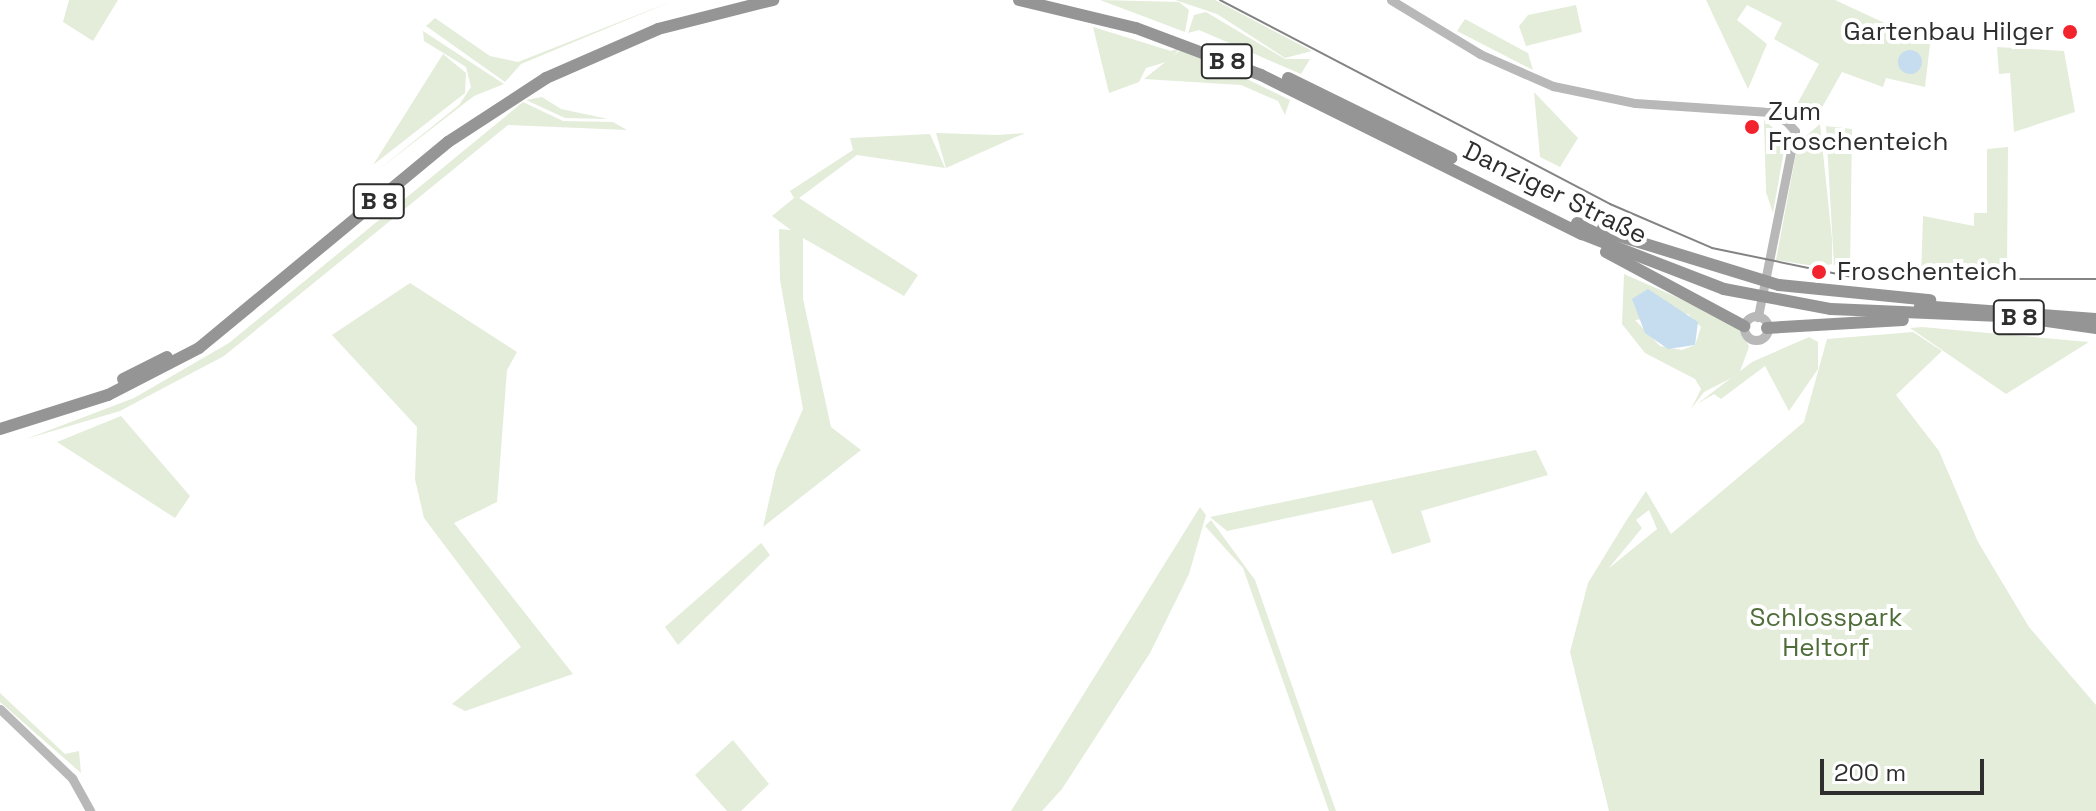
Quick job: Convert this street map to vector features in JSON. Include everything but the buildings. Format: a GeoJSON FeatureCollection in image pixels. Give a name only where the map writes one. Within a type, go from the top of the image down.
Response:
{"type":"FeatureCollection","features":[{"type":"Feature","properties":{"kind":"highway","name":"B 8"},"geometry":{"type":"LineString","coordinates":[[0,420],[105,387],[196,341],[444,135],[518,85],[611,38],[731,0]]}},
{"type":"Feature","properties":{"kind":"highway","name":"B 8"},"geometry":{"type":"LineString","coordinates":[[0,429],[108,395],[199,348],[448,142],[546,78],[658,29],[773,0]]}},
{"type":"Feature","properties":{"kind":"highway","name":"Danziger Straße"},"geometry":{"type":"LineString","coordinates":[[1019,0],[1136,28],[1261,75],[1579,228],[1774,297],[2096,328]]}},
{"type":"Feature","properties":{"kind":"highway","name":"Danziger Straße"},"geometry":{"type":"LineString","coordinates":[[1061,0],[1264,68],[1579,228]]}},
{"type":"Feature","properties":{"kind":"highway"},"geometry":{"type":"LineString","coordinates":[[1579,228],[1639,273],[1744,326]]}},
{"type":"Feature","properties":{"kind":"highway"},"geometry":{"type":"LineString","coordinates":[[1758,289],[1972,306]]}},
{"type":"Feature","properties":{"kind":"highway","name":"Danziger Straße"},"geometry":{"type":"LineString","coordinates":[[1774,297],[1972,306],[2096,319]]}},
{"type":"Feature","properties":{"kind":"highway"},"geometry":{"type":"LineString","coordinates":[[1767,328],[1942,314]]}},
{"type":"Feature","properties":{"kind":"main road"},"geometry":{"type":"LineString","coordinates":[[1391,0],[1480,54],[1553,86],[1635,103],[1770,112],[1795,131],[1758,289],[1758,317],[1767,328],[1753,340],[1744,326],[1758,317]]}},
{"type":"Feature","properties":{"kind":"main road"},"geometry":{"type":"LineString","coordinates":[[0,709],[78,784],[90,811]]}},
{"type":"Feature","properties":{"kind":"green space"},"geometry":{"type":"Polygon","coordinates":[[[69,0],[118,0],[93,41],[63,22],[69,0]]]}},
{"type":"Feature","properties":{"kind":"green space"},"geometry":{"type":"Polygon","coordinates":[[[675,0],[521,64],[505,82],[426,26],[435,18],[490,56],[518,62],[675,0]]]}},
{"type":"Feature","properties":{"kind":"green space"},"geometry":{"type":"Polygon","coordinates":[[[1100,0],[1179,2],[1189,10],[1185,32],[1100,0]]]}},
{"type":"Feature","properties":{"kind":"green space"},"geometry":{"type":"Polygon","coordinates":[[[1175,0],[1215,0],[1312,51],[1285,58],[1217,14],[1175,0]]]}},
{"type":"Feature","properties":{"kind":"green space"},"geometry":{"type":"Polygon","coordinates":[[[1706,0],[1835,0],[1930,44],[1925,87],[1886,78],[1883,87],[1842,72],[1820,111],[1795,108],[1819,64],[1774,39],[1782,23],[1747,5],[1737,20],[1767,44],[1748,89],[1706,0]]]}},
{"type":"Feature","properties":{"kind":"green space"},"geometry":{"type":"Polygon","coordinates":[[[1576,5],[1582,32],[1526,46],[1519,26],[1528,15],[1576,5]]]}},
{"type":"Feature","properties":{"kind":"green space"},"geometry":{"type":"Polygon","coordinates":[[[1206,12],[1285,59],[1310,59],[1301,74],[1199,30],[1188,33],[1194,15],[1206,12]]]}},
{"type":"Feature","properties":{"kind":"green space"},"geometry":{"type":"Polygon","coordinates":[[[1465,19],[1528,53],[1533,70],[1457,31],[1465,19]]]}},
{"type":"Feature","properties":{"kind":"green space"},"geometry":{"type":"Polygon","coordinates":[[[1093,27],[1171,51],[1181,47],[1169,61],[1146,68],[1139,82],[1109,93],[1093,27]]]}},
{"type":"Feature","properties":{"kind":"green space"},"geometry":{"type":"Polygon","coordinates":[[[423,31],[504,84],[474,96],[378,170],[459,105],[471,87],[466,67],[424,41],[423,31]]]}},
{"type":"Feature","properties":{"kind":"green space"},"geometry":{"type":"Polygon","coordinates":[[[1997,47],[2064,51],[2075,112],[2014,132],[2010,73],[1999,74],[1997,47]]]}},
{"type":"Feature","properties":{"kind":"green space"},"geometry":{"type":"Polygon","coordinates":[[[1183,48],[1290,100],[1285,115],[1278,101],[1241,85],[1144,79],[1183,48]]]}},
{"type":"Feature","properties":{"kind":"green space"},"geometry":{"type":"Polygon","coordinates":[[[443,54],[466,73],[465,93],[373,165],[443,54]]]}},
{"type":"Feature","properties":{"kind":"green space"},"geometry":{"type":"Polygon","coordinates":[[[1534,92],[1578,138],[1560,167],[1540,157],[1534,92]]]}},
{"type":"Feature","properties":{"kind":"green space"},"geometry":{"type":"Polygon","coordinates":[[[542,97],[561,109],[608,119],[565,118],[526,100],[542,97]]]}},
{"type":"Feature","properties":{"kind":"green space"},"geometry":{"type":"Polygon","coordinates":[[[523,102],[563,121],[613,122],[627,130],[508,125],[224,356],[120,411],[26,439],[134,398],[229,343],[523,102]]]}},
{"type":"Feature","properties":{"kind":"green space"},"geometry":{"type":"Polygon","coordinates":[[[1764,120],[1786,139],[1773,213],[1766,192],[1764,120]]]}},
{"type":"Feature","properties":{"kind":"green space"},"geometry":{"type":"Polygon","coordinates":[[[1820,124],[1832,264],[1820,267],[1776,260],[1798,143],[1820,124]]]}},
{"type":"Feature","properties":{"kind":"green space"},"geometry":{"type":"Polygon","coordinates":[[[1826,126],[1852,129],[1850,273],[1834,265],[1826,126]]]}},
{"type":"Feature","properties":{"kind":"green space"},"geometry":{"type":"Polygon","coordinates":[[[936,133],[997,135],[1025,133],[946,168],[936,133]]]}},
{"type":"Feature","properties":{"kind":"green space"},"geometry":{"type":"Polygon","coordinates":[[[930,134],[945,168],[857,155],[799,198],[918,275],[904,296],[803,238],[803,299],[831,427],[861,450],[763,527],[776,470],[803,409],[780,280],[779,229],[791,230],[772,216],[794,198],[790,191],[853,150],[850,138],[930,134]]]}},
{"type":"Feature","properties":{"kind":"green space"},"geometry":{"type":"Polygon","coordinates":[[[2008,147],[2007,273],[1921,277],[1923,216],[1974,226],[1974,213],[1987,213],[1987,149],[2008,147]]]}},
{"type":"Feature","properties":{"kind":"green space"},"geometry":{"type":"Polygon","coordinates":[[[1624,274],[1740,325],[1749,347],[1739,374],[1704,392],[1691,409],[1701,389],[1695,379],[1645,353],[1622,324],[1624,274]],[[1688,314],[1635,320],[1660,346],[1682,350],[1695,345],[1701,327],[1688,314]]]}},
{"type":"Feature","properties":{"kind":"green space"},"geometry":{"type":"Polygon","coordinates":[[[410,283],[517,352],[507,370],[497,502],[454,523],[573,674],[465,711],[452,704],[521,647],[424,518],[415,479],[417,427],[332,335],[410,283]]]}},
{"type":"Feature","properties":{"kind":"green space"},"geometry":{"type":"Polygon","coordinates":[[[1910,328],[2089,342],[2006,394],[1910,328]]]}},
{"type":"Feature","properties":{"kind":"green space","name":"Schlosspark Heltorf"},"geometry":{"type":"Polygon","coordinates":[[[1913,332],[1942,351],[1896,395],[1939,451],[1978,542],[2029,627],[2096,705],[2096,811],[1609,811],[1570,652],[1588,583],[1646,491],[1671,534],[1804,422],[1827,339],[1913,332]],[[1649,510],[1636,520],[1642,528],[1608,569],[1657,529],[1649,510]]]}},
{"type":"Feature","properties":{"kind":"green space"},"geometry":{"type":"Polygon","coordinates":[[[1809,337],[1818,342],[1818,369],[1789,411],[1765,366],[1721,399],[1714,394],[1697,404],[1752,362],[1809,337]]]}},
{"type":"Feature","properties":{"kind":"green space"},"geometry":{"type":"Polygon","coordinates":[[[121,416],[190,496],[175,518],[57,442],[121,416]]]}},
{"type":"Feature","properties":{"kind":"green space"},"geometry":{"type":"Polygon","coordinates":[[[1536,450],[1548,475],[1421,511],[1431,542],[1392,554],[1372,500],[1227,531],[1210,517],[1536,450]]]}},
{"type":"Feature","properties":{"kind":"green space"},"geometry":{"type":"Polygon","coordinates":[[[1200,507],[1206,515],[1189,574],[1150,653],[1062,789],[1042,811],[1011,811],[1200,507]]]}},
{"type":"Feature","properties":{"kind":"green space"},"geometry":{"type":"Polygon","coordinates":[[[1211,520],[1255,580],[1336,811],[1329,811],[1243,568],[1205,526],[1211,520]]]}},
{"type":"Feature","properties":{"kind":"green space"},"geometry":{"type":"Polygon","coordinates":[[[761,543],[770,555],[678,645],[665,627],[761,543]]]}},
{"type":"Feature","properties":{"kind":"green space"},"geometry":{"type":"Polygon","coordinates":[[[0,693],[65,754],[79,751],[81,773],[0,702],[0,693]]]}},
{"type":"Feature","properties":{"kind":"green space"},"geometry":{"type":"Polygon","coordinates":[[[733,740],[769,784],[741,811],[727,811],[695,775],[733,740]]]}},
{"type":"Feature","properties":{"kind":"water"},"geometry":{"type":"Polygon","coordinates":[[[1910,50],[1921,57],[1922,62],[1915,73],[1910,74],[1899,67],[1898,62],[1905,51],[1910,50]]]}},
{"type":"Feature","properties":{"kind":"water"},"geometry":{"type":"Polygon","coordinates":[[[1648,289],[1698,322],[1695,345],[1668,349],[1645,333],[1632,299],[1648,289]]]}},
{"type":"Feature","properties":{"kind":"tram line"},"geometry":{"type":"LineString","coordinates":[[1220,0],[1610,204],[1712,248],[1862,279],[2096,279]]}},
{"type":"Feature","properties":{"kind":"place","name":"Gartenbau Hilger"},"geometry":{"type":"Point","coordinates":[2070,32]}},
{"type":"Feature","properties":{"kind":"place","name":"Zum Froschenteich"},"geometry":{"type":"Point","coordinates":[1752,127]}},
{"type":"Feature","properties":{"kind":"place","name":"Froschenteich"},"geometry":{"type":"Point","coordinates":[1819,272]}}]}
